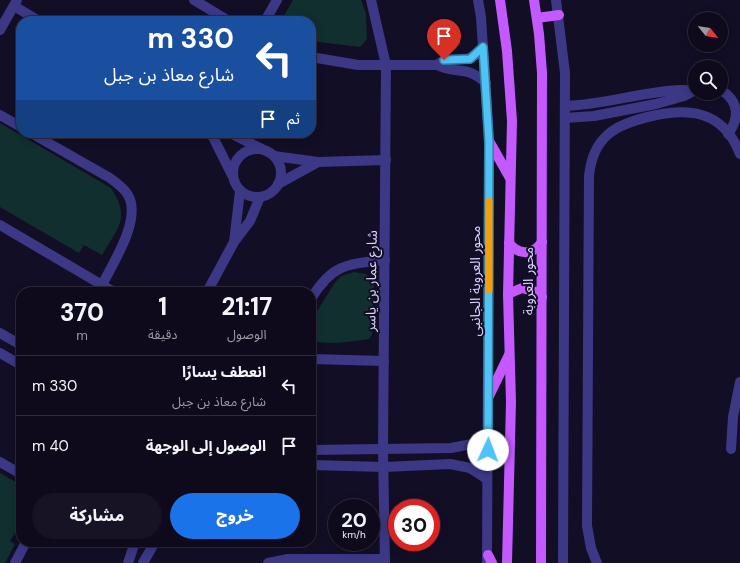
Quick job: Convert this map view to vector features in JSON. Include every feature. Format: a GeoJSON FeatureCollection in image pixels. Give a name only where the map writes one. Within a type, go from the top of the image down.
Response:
{"type":"FeatureCollection","features":[{"type":"Feature","properties":{"kind":"main road","name":"محور العروبة"},"geometry":{"type":"LineString","coordinates":[[500,0],[507,51],[511,107],[508,294],[510,354],[507,563]]}},
{"type":"Feature","properties":{"kind":"main road","name":"محور العروبة"},"geometry":{"type":"LineString","coordinates":[[534,0],[542,73],[541,563]]}},
{"type":"Feature","properties":{"kind":"main road"},"geometry":{"type":"LineString","coordinates":[[537,18],[559,15]]}},
{"type":"Feature","properties":{"kind":"main road"},"geometry":{"type":"LineString","coordinates":[[489,142],[510,180]]}},
{"type":"Feature","properties":{"kind":"main road"},"geometry":{"type":"LineString","coordinates":[[509,243],[519,252],[526,253],[532,252],[542,242]]}},
{"type":"Feature","properties":{"kind":"main road"},"geometry":{"type":"LineString","coordinates":[[508,294],[522,288],[537,292],[542,297]]}},
{"type":"Feature","properties":{"kind":"main road"},"geometry":{"type":"LineString","coordinates":[[489,396],[510,354]]}},
{"type":"Feature","properties":{"kind":"street"},"geometry":{"type":"LineString","coordinates":[[194,0],[221,16]]}},
{"type":"Feature","properties":{"kind":"street"},"geometry":{"type":"LineString","coordinates":[[268,16],[277,0]]}},
{"type":"Feature","properties":{"kind":"street","name":"شارع عمار بن ياسر"},"geometry":{"type":"LineString","coordinates":[[371,0],[386,66],[384,361],[385,561]]}},
{"type":"Feature","properties":{"kind":"street","name":"محور العروبة الجانبى"},"geometry":{"type":"LineString","coordinates":[[478,0],[486,83],[489,142],[489,396],[487,479],[489,560]]}},
{"type":"Feature","properties":{"kind":"street"},"geometry":{"type":"LineString","coordinates":[[556,0],[565,73],[563,563]]}},
{"type":"Feature","properties":{"kind":"street"},"geometry":{"type":"LineString","coordinates":[[0,30],[16,3],[33,16]]}},
{"type":"Feature","properties":{"kind":"street"},"geometry":{"type":"LineString","coordinates":[[437,65],[444,60],[470,59],[483,47]]}},
{"type":"Feature","properties":{"kind":"street"},"geometry":{"type":"LineString","coordinates":[[316,58],[358,65],[437,65],[447,69],[465,70],[475,74],[486,83]]}},
{"type":"Feature","properties":{"kind":"street"},"geometry":{"type":"LineString","coordinates":[[565,106],[597,104],[646,94],[688,89]]}},
{"type":"Feature","properties":{"kind":"street"},"geometry":{"type":"LineString","coordinates":[[565,118],[586,117],[656,104],[684,96],[688,93]]}},
{"type":"Feature","properties":{"kind":"street"},"geometry":{"type":"LineString","coordinates":[[728,94],[735,105],[737,114],[735,125],[728,134]]}},
{"type":"Feature","properties":{"kind":"street"},"geometry":{"type":"LineString","coordinates":[[586,117],[587,112],[597,104]]}},
{"type":"Feature","properties":{"kind":"street"},"geometry":{"type":"LineString","coordinates":[[597,563],[591,548],[587,526],[588,176],[592,159],[602,140],[618,126],[634,120],[671,112],[692,112],[702,115],[720,125],[734,141],[740,154]]}},
{"type":"Feature","properties":{"kind":"street"},"geometry":{"type":"LineString","coordinates":[[0,115],[16,124]]}},
{"type":"Feature","properties":{"kind":"street"},"geometry":{"type":"LineString","coordinates":[[0,225],[102,286],[130,228],[132,216],[129,195],[121,186],[110,178],[40,138]]}},
{"type":"Feature","properties":{"kind":"street"},"geometry":{"type":"LineString","coordinates":[[214,138],[236,186],[240,191],[253,198],[260,197],[274,190],[278,184],[281,172],[280,166],[274,156]]}},
{"type":"Feature","properties":{"kind":"street"},"geometry":{"type":"LineString","coordinates":[[240,138],[274,156],[318,162],[386,160]]}},
{"type":"Feature","properties":{"kind":"street"},"geometry":{"type":"LineString","coordinates":[[232,175],[235,162],[244,152],[257,149],[264,150]]}},
{"type":"Feature","properties":{"kind":"street"},"geometry":{"type":"LineString","coordinates":[[278,184],[318,162]]}},
{"type":"Feature","properties":{"kind":"street"},"geometry":{"type":"LineString","coordinates":[[234,242],[240,191]]}},
{"type":"Feature","properties":{"kind":"street"},"geometry":{"type":"LineString","coordinates":[[210,287],[234,242],[250,221],[260,197]]}},
{"type":"Feature","properties":{"kind":"street"},"geometry":{"type":"LineString","coordinates":[[316,290],[320,283],[333,272],[351,264],[385,260]]}},
{"type":"Feature","properties":{"kind":"street"},"geometry":{"type":"LineString","coordinates":[[0,333],[16,342]]}},
{"type":"Feature","properties":{"kind":"street"},"geometry":{"type":"LineString","coordinates":[[0,353],[16,362]]}},
{"type":"Feature","properties":{"kind":"street"},"geometry":{"type":"LineString","coordinates":[[316,359],[384,361]]}},
{"type":"Feature","properties":{"kind":"street"},"geometry":{"type":"LineString","coordinates":[[731,449],[733,417],[740,382]]}},
{"type":"Feature","properties":{"kind":"street"},"geometry":{"type":"LineString","coordinates":[[316,450],[384,450],[462,447],[488,435]]}},
{"type":"Feature","properties":{"kind":"street"},"geometry":{"type":"LineString","coordinates":[[0,462],[16,471]]}},
{"type":"Feature","properties":{"kind":"street"},"geometry":{"type":"LineString","coordinates":[[316,465],[384,467],[460,465],[470,468],[487,479]]}},
{"type":"Feature","properties":{"kind":"street"},"geometry":{"type":"LineString","coordinates":[[15,563],[23,547]]}},
{"type":"Feature","properties":{"kind":"street"},"geometry":{"type":"LineString","coordinates":[[128,563],[133,547]]}},
{"type":"Feature","properties":{"kind":"street"},"geometry":{"type":"LineString","coordinates":[[143,563],[151,547]]}},
{"type":"Feature","properties":{"kind":"street"},"geometry":{"type":"LineString","coordinates":[[268,563],[288,558],[385,561]]}},
{"type":"Feature","properties":{"kind":"green space"},"geometry":{"type":"Polygon","coordinates":[[[293,0],[361,0],[366,14],[367,39],[360,47],[316,42],[316,16],[284,16],[293,0]]]}},
{"type":"Feature","properties":{"kind":"green space"},"geometry":{"type":"Polygon","coordinates":[[[0,123],[16,132],[16,138],[26,138],[111,188],[117,198],[121,215],[117,230],[102,255],[84,245],[79,253],[0,207],[0,123]]]}},
{"type":"Feature","properties":{"kind":"green space"},"geometry":{"type":"Polygon","coordinates":[[[354,272],[366,274],[374,284],[372,335],[369,339],[339,343],[324,343],[316,341],[316,313],[334,284],[341,276],[354,272]]]}},
{"type":"Feature","properties":{"kind":"green space"},"geometry":{"type":"Polygon","coordinates":[[[0,473],[16,482],[16,531],[10,541],[15,544],[5,563],[0,563],[0,473]]]}},
{"type":"Feature","properties":{"kind":"slow traffic"},"geometry":{"type":"LineString","coordinates":[[489,201],[489,290]]}},
{"type":"Feature","properties":{"kind":"route"},"geometry":{"type":"LineString","coordinates":[[444,60],[470,59],[483,47],[489,142],[488,450]]}}]}
